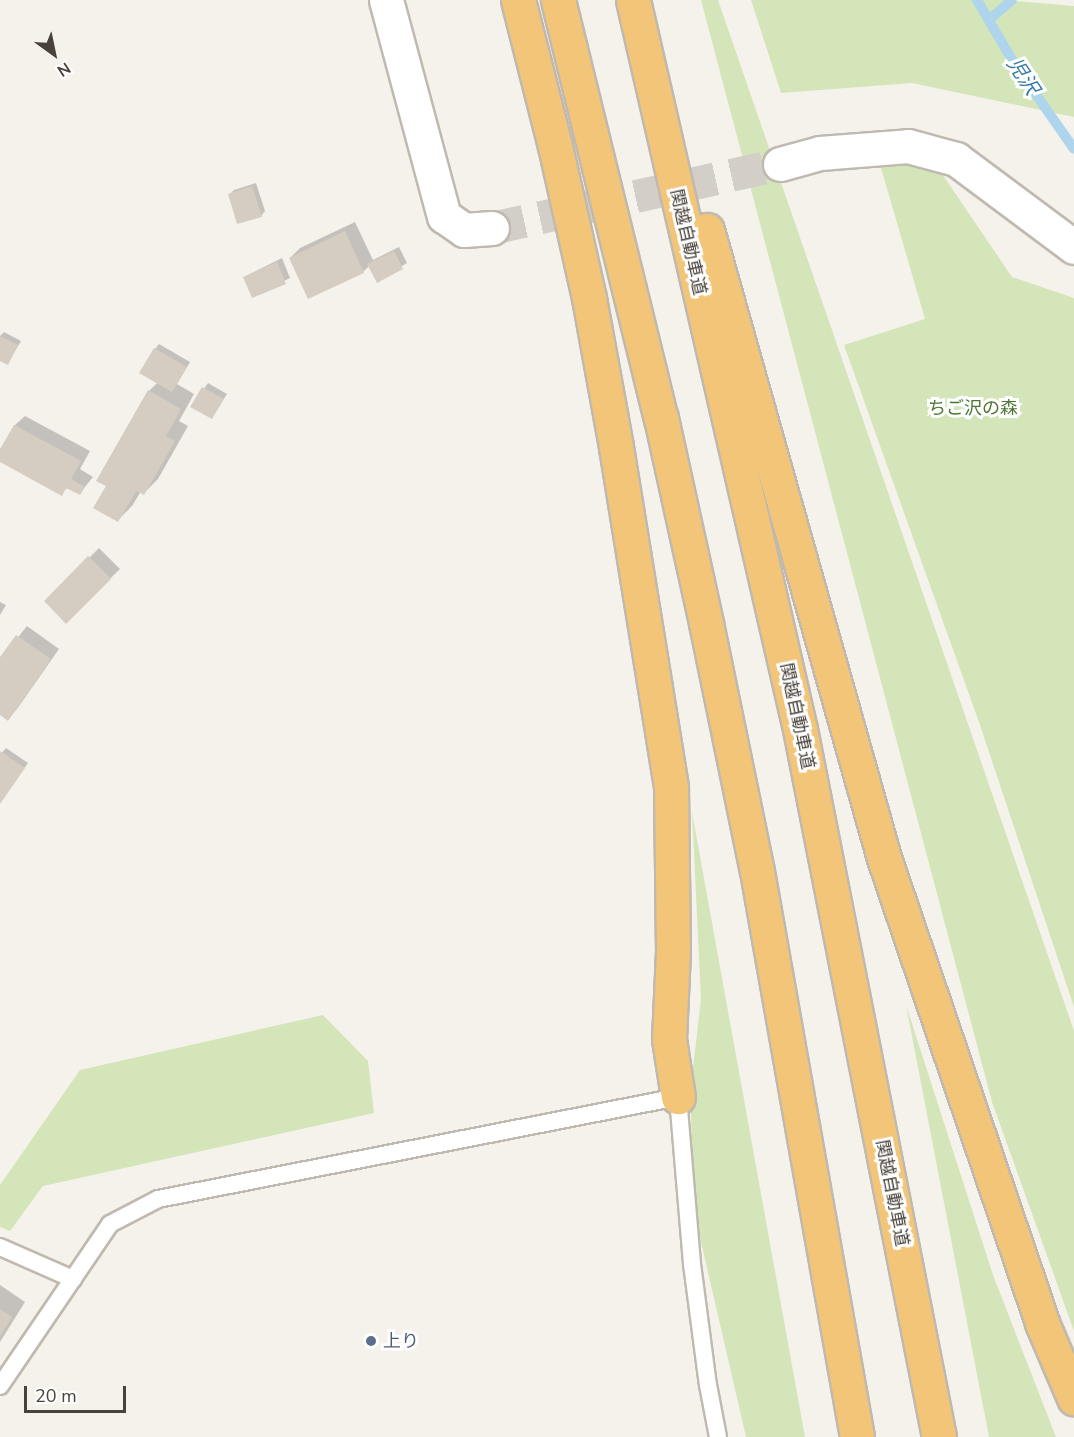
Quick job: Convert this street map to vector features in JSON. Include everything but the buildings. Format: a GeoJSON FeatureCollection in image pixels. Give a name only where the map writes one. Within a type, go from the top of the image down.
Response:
{"type":"FeatureCollection","features":[{"type":"Feature","properties":{"kind":"highway"},"geometry":{"type":"LineString","coordinates":[[518,0],[555,146],[589,298],[616,447],[671,788],[672,951],[669,1039],[678,1097]]}},
{"type":"Feature","properties":{"kind":"highway"},"geometry":{"type":"LineString","coordinates":[[558,0],[661,418],[706,623],[757,871],[857,1437]]}},
{"type":"Feature","properties":{"kind":"highway","name":"関越自動車道"},"geometry":{"type":"LineString","coordinates":[[633,0],[800,729],[939,1437]]}},
{"type":"Feature","properties":{"kind":"highway"},"geometry":{"type":"LineString","coordinates":[[643,0],[884,858],[1041,1323],[1074,1398]]}},
{"type":"Feature","properties":{"kind":"street"},"geometry":{"type":"LineString","coordinates":[[386,0],[444,216],[464,230],[492,228]]}},
{"type":"Feature","properties":{"kind":"street"},"geometry":{"type":"LineString","coordinates":[[780,164],[820,153],[908,146],[956,159],[1074,247]]}},
{"type":"Feature","properties":{"kind":"lane"},"geometry":{"type":"LineString","coordinates":[[0,1386],[110,1224],[158,1199],[678,1097],[692,1264],[708,1384],[718,1437]]}},
{"type":"Feature","properties":{"kind":"lane"},"geometry":{"type":"LineString","coordinates":[[0,1247],[73,1279]]}},
{"type":"Feature","properties":{"kind":"green space"},"geometry":{"type":"Polygon","coordinates":[[[701,0],[718,0],[1074,1031],[1074,1331],[992,1102],[701,0]]]}},
{"type":"Feature","properties":{"kind":"green space"},"geometry":{"type":"Polygon","coordinates":[[[751,0],[1003,0],[1074,6],[1074,117],[912,83],[781,93],[751,0]]]}},
{"type":"Feature","properties":{"kind":"green space","name":"ちご沢の森"},"geometry":{"type":"Polygon","coordinates":[[[870,164],[936,165],[1012,277],[1074,298],[1074,1007],[980,725],[844,345],[925,319],[881,168],[870,164]]]}},
{"type":"Feature","properties":{"kind":"green space"},"geometry":{"type":"Polygon","coordinates":[[[692,812],[805,1437],[746,1437],[695,1216],[690,1093],[701,999],[692,812]]]}},
{"type":"Feature","properties":{"kind":"green space"},"geometry":{"type":"Polygon","coordinates":[[[906,1005],[993,1275],[1056,1437],[989,1437],[906,1005]]]}},
{"type":"Feature","properties":{"kind":"green space"},"geometry":{"type":"Polygon","coordinates":[[[323,1015],[368,1061],[374,1113],[43,1186],[10,1231],[0,1227],[0,1185],[80,1070],[323,1015]]]}},
{"type":"Feature","properties":{"kind":"waterway","name":"児沢"},"geometry":{"type":"LineString","coordinates":[[977,0],[1012,60],[1074,149]]}},
{"type":"Feature","properties":{"kind":"waterway"},"geometry":{"type":"LineString","coordinates":[[989,20],[1012,0]]}},
{"type":"Feature","properties":{"kind":"tunnel"},"geometry":{"type":"LineString","coordinates":[[492,228],[780,164]]}},
{"type":"Feature","properties":{"kind":"place","name":"上り"},"geometry":{"type":"Point","coordinates":[371,1341]}}]}
